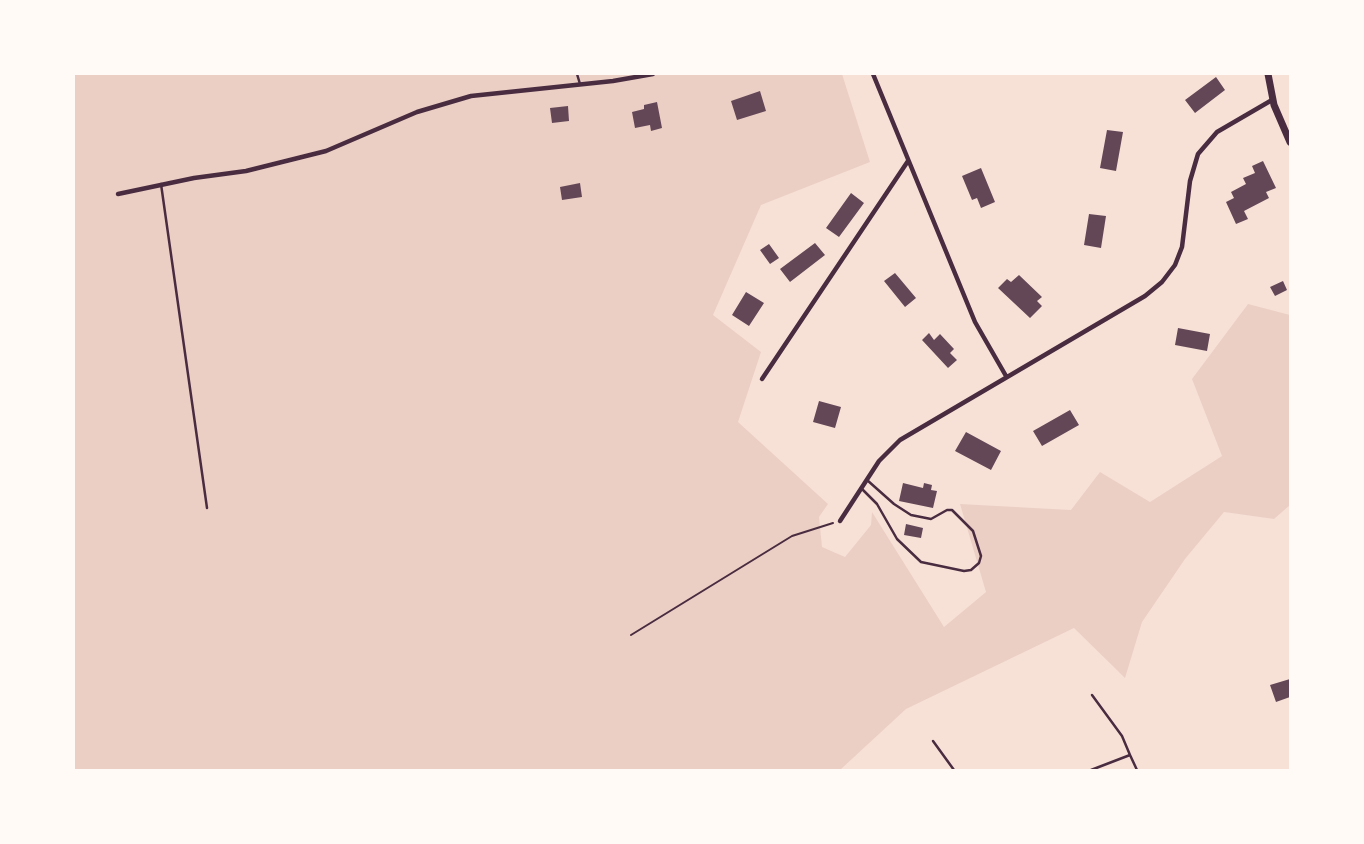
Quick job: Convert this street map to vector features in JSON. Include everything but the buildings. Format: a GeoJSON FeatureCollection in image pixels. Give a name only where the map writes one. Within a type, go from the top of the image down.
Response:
{"type":"FeatureCollection","features":[{"type":"Feature","properties":{"kind":"main road"},"geometry":{"type":"LineString","coordinates":[[1268,74],[1279,120],[1290,142]]}},
{"type":"Feature","properties":{"kind":"street"},"geometry":{"type":"LineString","coordinates":[[118,194],[161,184],[246,171],[326,151],[411,114],[471,96],[580,85],[653,74]]}},
{"type":"Feature","properties":{"kind":"street"},"geometry":{"type":"LineString","coordinates":[[873,74],[975,322],[1006,376]]}},
{"type":"Feature","properties":{"kind":"street"},"geometry":{"type":"LineString","coordinates":[[840,521],[884,455],[900,440],[1145,296],[1162,282],[1175,265],[1182,247],[1189,181],[1198,154],[1217,132],[1273,100]]}},
{"type":"Feature","properties":{"kind":"street"},"geometry":{"type":"LineString","coordinates":[[762,379],[909,160]]}},
{"type":"Feature","properties":{"kind":"lane"},"geometry":{"type":"LineString","coordinates":[[577,74],[580,85]]}},
{"type":"Feature","properties":{"kind":"lane"},"geometry":{"type":"LineString","coordinates":[[161,184],[207,508]]}},
{"type":"Feature","properties":{"kind":"lane"},"geometry":{"type":"LineString","coordinates":[[861,488],[877,504],[897,538],[921,562],[964,571],[971,570],[979,563],[981,556],[973,531],[952,510],[931,519],[911,515],[867,480]]}},
{"type":"Feature","properties":{"kind":"lane"},"geometry":{"type":"LineString","coordinates":[[1091,695],[1122,736],[1137,771]]}},
{"type":"Feature","properties":{"kind":"lane"},"geometry":{"type":"LineString","coordinates":[[933,741],[954,771]]}},
{"type":"Feature","properties":{"kind":"lane"},"geometry":{"type":"LineString","coordinates":[[1091,771],[1130,755]]}},
{"type":"Feature","properties":{"kind":"path"},"geometry":{"type":"LineString","coordinates":[[631,635],[792,536],[840,521]]}},
{"type":"Feature","properties":{"kind":"shaded area"},"geometry":{"type":"Polygon","coordinates":[[[74,74],[842,74],[870,162],[761,205],[713,315],[761,352],[738,422],[828,504],[819,517],[822,547],[845,557],[871,525],[872,512],[944,627],[986,592],[960,504],[1071,510],[1100,472],[1150,502],[1222,456],[1192,379],[1248,304],[1290,315],[1290,505],[1274,519],[1224,512],[1185,559],[1142,622],[1125,678],[1074,628],[906,709],[840,770],[74,770],[74,74]]]}}]}
